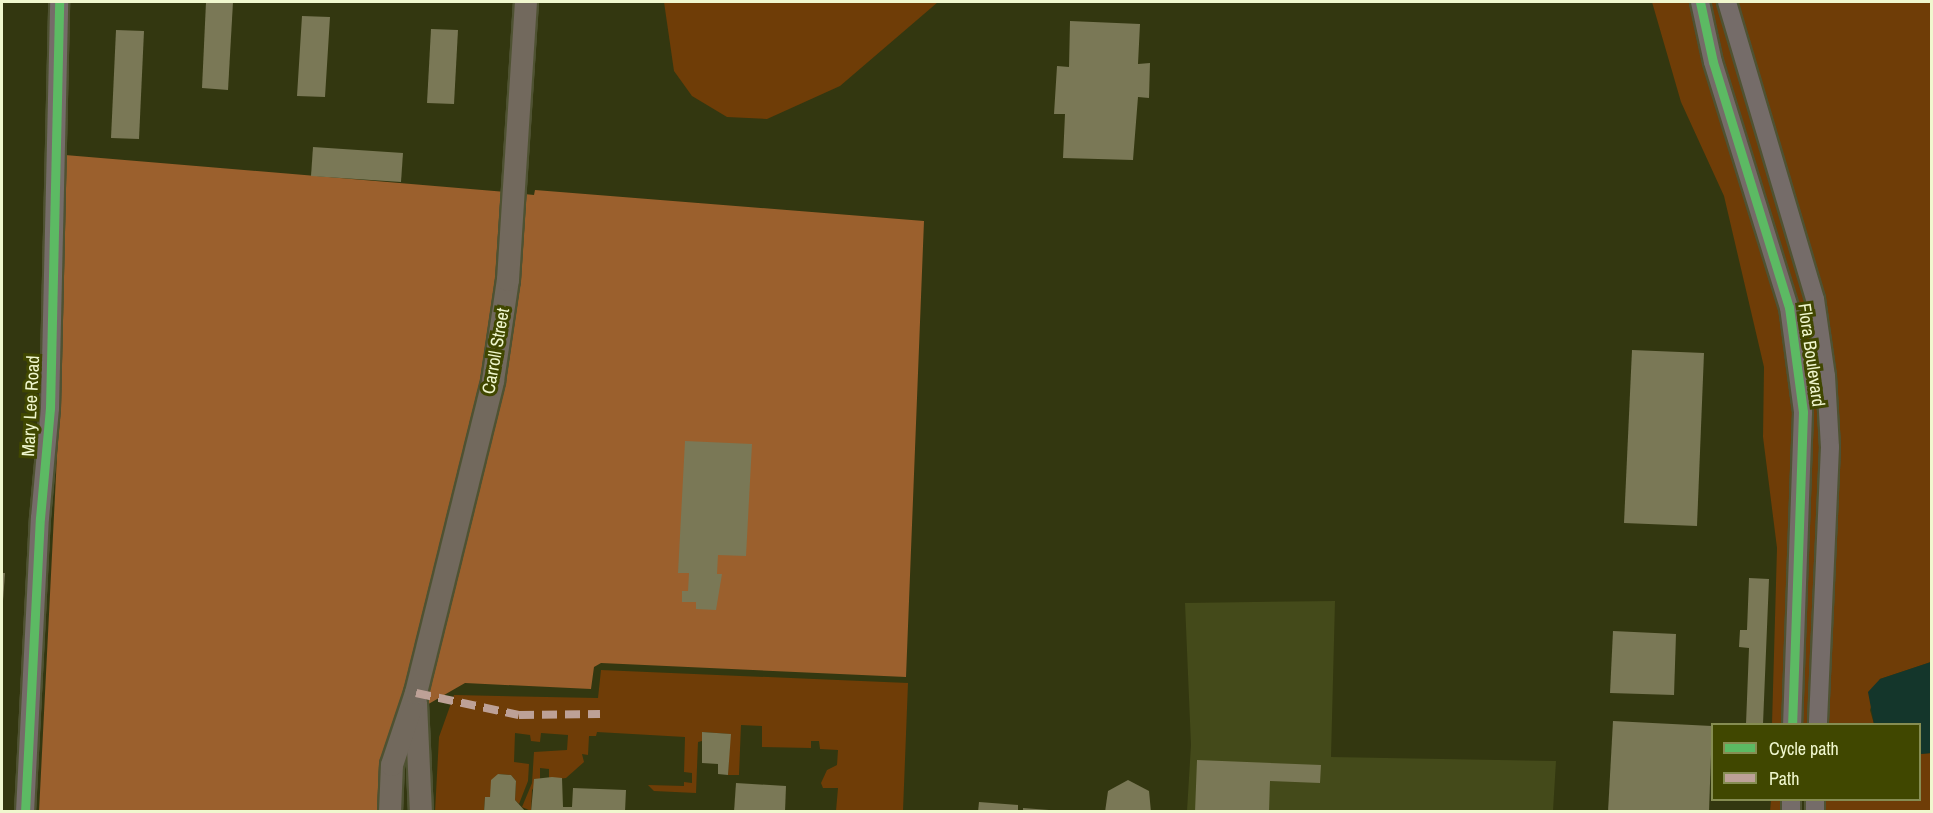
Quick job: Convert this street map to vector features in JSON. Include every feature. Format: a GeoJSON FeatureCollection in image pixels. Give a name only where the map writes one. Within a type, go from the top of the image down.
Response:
{"type":"FeatureCollection","features":[{"type":"Feature","properties":{"kind":"main road","name":"Carroll Street"},"geometry":{"type":"LineString","coordinates":[[390,812],[392,765],[416,693],[492,381],[509,268],[525,2]]}},
{"type":"Feature","properties":{"kind":"main road","name":"Carroll Street"},"geometry":{"type":"LineString","coordinates":[[416,693],[422,812]]}},
{"type":"Feature","properties":{"kind":"street","name":"Mary Lee Road"},"geometry":{"type":"LineString","coordinates":[[25,812],[40,518],[50,408],[59,2]]}},
{"type":"Feature","properties":{"kind":"street","name":"Flora Boulevard"},"geometry":{"type":"LineString","coordinates":[[1700,2],[1713,62],[1789,307],[1803,412],[1792,723]]}},
{"type":"Feature","properties":{"kind":"street","name":"Flora Boulevard"},"geometry":{"type":"LineString","coordinates":[[1727,2],[1815,299],[1826,376],[1830,447],[1818,723]]}},
{"type":"Feature","properties":{"kind":"shaded area"},"geometry":{"type":"Polygon","coordinates":[[[664,2],[938,2],[840,86],[767,119],[727,117],[692,96],[674,71],[664,2]]]}},
{"type":"Feature","properties":{"kind":"shaded area"},"geometry":{"type":"Polygon","coordinates":[[[1652,2],[1691,2],[1704,63],[1780,308],[1794,412],[1784,723],[1772,723],[1777,548],[1763,437],[1764,367],[1724,196],[1681,102],[1652,2]]]}},
{"type":"Feature","properties":{"kind":"shaded area"},"geometry":{"type":"Polygon","coordinates":[[[1709,2],[1718,2],[1807,300],[1822,447],[1810,723],[1801,723],[1812,412],[1797,305],[1721,60],[1709,2]]]}},
{"type":"Feature","properties":{"kind":"shaded area"},"geometry":{"type":"Polygon","coordinates":[[[1736,2],[1931,2],[1931,662],[1880,679],[1870,710],[1874,723],[1827,723],[1839,446],[1835,376],[1824,297],[1736,2]]]}},
{"type":"Feature","properties":{"kind":"shaded area"},"geometry":{"type":"Polygon","coordinates":[[[65,155],[506,192],[499,279],[484,380],[381,811],[39,812],[59,416],[65,155]]]}},
{"type":"Feature","properties":{"kind":"shaded area"},"geometry":{"type":"Polygon","coordinates":[[[535,190],[924,221],[906,677],[601,663],[594,667],[591,689],[465,683],[425,706],[425,694],[524,194],[534,195],[535,190]]]}},
{"type":"Feature","properties":{"kind":"shaded area"},"geometry":{"type":"Polygon","coordinates":[[[1335,601],[1331,757],[1556,761],[1553,811],[1187,811],[1191,745],[1185,603],[1335,601]]]}},
{"type":"Feature","properties":{"kind":"shaded area"},"geometry":{"type":"Polygon","coordinates":[[[1931,662],[1931,753],[1921,754],[1921,723],[1874,723],[1868,692],[1880,679],[1931,662]]]}},
{"type":"Feature","properties":{"kind":"shaded area"},"geometry":{"type":"Polygon","coordinates":[[[601,670],[908,683],[903,811],[836,811],[838,788],[823,788],[821,783],[827,770],[837,765],[838,750],[820,749],[819,741],[811,741],[811,748],[762,747],[762,726],[741,725],[739,775],[728,775],[730,734],[702,732],[702,741],[698,742],[696,793],[654,791],[648,785],[684,786],[684,782],[692,783],[692,773],[684,772],[685,737],[597,732],[596,736],[589,736],[588,755],[582,754],[584,762],[566,778],[549,780],[549,769],[540,768],[540,779],[532,790],[531,811],[522,807],[532,783],[534,752],[567,750],[568,735],[541,733],[540,742],[531,741],[530,735],[515,733],[514,762],[529,764],[528,781],[519,804],[515,800],[516,781],[511,775],[498,774],[490,797],[485,797],[484,811],[435,812],[439,737],[454,695],[598,698],[601,670]]]}},
{"type":"Feature","properties":{"kind":"shaded area"},"geometry":{"type":"Polygon","coordinates":[[[1931,753],[1931,811],[1824,812],[1824,801],[1921,801],[1921,754],[1931,753]]]}},
{"type":"Feature","properties":{"kind":"shaded area"},"geometry":{"type":"Polygon","coordinates":[[[1771,801],[1783,801],[1783,811],[1770,812],[1771,801]]]}},
{"type":"Feature","properties":{"kind":"building"},"geometry":{"type":"Polygon","coordinates":[[[206,2],[233,2],[228,90],[202,88],[206,2]]]}},
{"type":"Feature","properties":{"kind":"building"},"geometry":{"type":"Polygon","coordinates":[[[302,16],[330,17],[325,97],[297,96],[302,16]]]}},
{"type":"Feature","properties":{"kind":"building"},"geometry":{"type":"Polygon","coordinates":[[[1070,21],[1140,24],[1138,64],[1150,63],[1149,98],[1138,97],[1133,160],[1063,158],[1065,114],[1054,114],[1057,66],[1069,67],[1070,21]]]}},
{"type":"Feature","properties":{"kind":"building"},"geometry":{"type":"Polygon","coordinates":[[[431,29],[458,30],[454,104],[427,103],[431,29]]]}},
{"type":"Feature","properties":{"kind":"building"},"geometry":{"type":"Polygon","coordinates":[[[116,30],[144,31],[139,139],[111,138],[116,30]]]}},
{"type":"Feature","properties":{"kind":"building"},"geometry":{"type":"Polygon","coordinates":[[[313,147],[403,153],[401,182],[311,176],[313,147]]]}},
{"type":"Feature","properties":{"kind":"building"},"geometry":{"type":"Polygon","coordinates":[[[1632,350],[1704,353],[1697,526],[1624,523],[1632,350]]]}},
{"type":"Feature","properties":{"kind":"building"},"geometry":{"type":"Polygon","coordinates":[[[685,441],[752,444],[746,556],[718,555],[717,574],[722,574],[716,610],[696,609],[696,602],[682,602],[682,591],[688,591],[689,573],[678,573],[685,441]]]}},
{"type":"Feature","properties":{"kind":"building"},"geometry":{"type":"Polygon","coordinates":[[[2,573],[5,573],[3,601],[2,601],[2,573]]]}},
{"type":"Feature","properties":{"kind":"building"},"geometry":{"type":"Polygon","coordinates":[[[1749,578],[1769,579],[1763,723],[1746,723],[1749,648],[1739,647],[1740,630],[1747,630],[1749,578]]]}},
{"type":"Feature","properties":{"kind":"building"},"geometry":{"type":"Polygon","coordinates":[[[1613,631],[1676,634],[1674,695],[1610,693],[1613,631]]]}},
{"type":"Feature","properties":{"kind":"building"},"geometry":{"type":"Polygon","coordinates":[[[1613,721],[1711,726],[1709,812],[1608,812],[1613,721]]]}},
{"type":"Feature","properties":{"kind":"building"},"geometry":{"type":"Polygon","coordinates":[[[702,732],[731,734],[728,775],[718,774],[718,764],[702,763],[702,732]]]}},
{"type":"Feature","properties":{"kind":"building"},"geometry":{"type":"Polygon","coordinates":[[[1197,760],[1321,765],[1320,783],[1270,781],[1269,812],[1195,812],[1197,760]]]}},
{"type":"Feature","properties":{"kind":"building"},"geometry":{"type":"Polygon","coordinates":[[[498,774],[511,775],[516,781],[515,800],[526,812],[484,812],[485,797],[490,797],[491,780],[498,774]]]}},
{"type":"Feature","properties":{"kind":"building"},"geometry":{"type":"Polygon","coordinates":[[[562,778],[563,807],[572,807],[573,788],[626,790],[625,812],[531,812],[534,779],[562,778]]]}},
{"type":"Feature","properties":{"kind":"building"},"geometry":{"type":"Polygon","coordinates":[[[1128,780],[1149,791],[1151,812],[1105,812],[1108,791],[1128,780]]]}},
{"type":"Feature","properties":{"kind":"building"},"geometry":{"type":"Polygon","coordinates":[[[736,783],[786,786],[785,812],[734,812],[736,783]]]}},
{"type":"Feature","properties":{"kind":"building"},"geometry":{"type":"Polygon","coordinates":[[[979,802],[1018,805],[1018,812],[978,812],[979,802]]]}},
{"type":"Feature","properties":{"kind":"building"},"geometry":{"type":"Polygon","coordinates":[[[1023,808],[1049,810],[1049,812],[1023,812],[1023,808]]]}},
{"type":"Feature","properties":{"kind":"marked path"},"geometry":{"type":"LineString","coordinates":[[416,693],[519,715],[600,714]]}},
{"type":"Feature","properties":{"kind":"cycle path"},"geometry":{"type":"LineString","coordinates":[[25,812],[40,518],[50,408],[59,2]]}},
{"type":"Feature","properties":{"kind":"cycle path"},"geometry":{"type":"LineString","coordinates":[[1700,2],[1713,62],[1789,307],[1803,412],[1792,723]]}}]}
